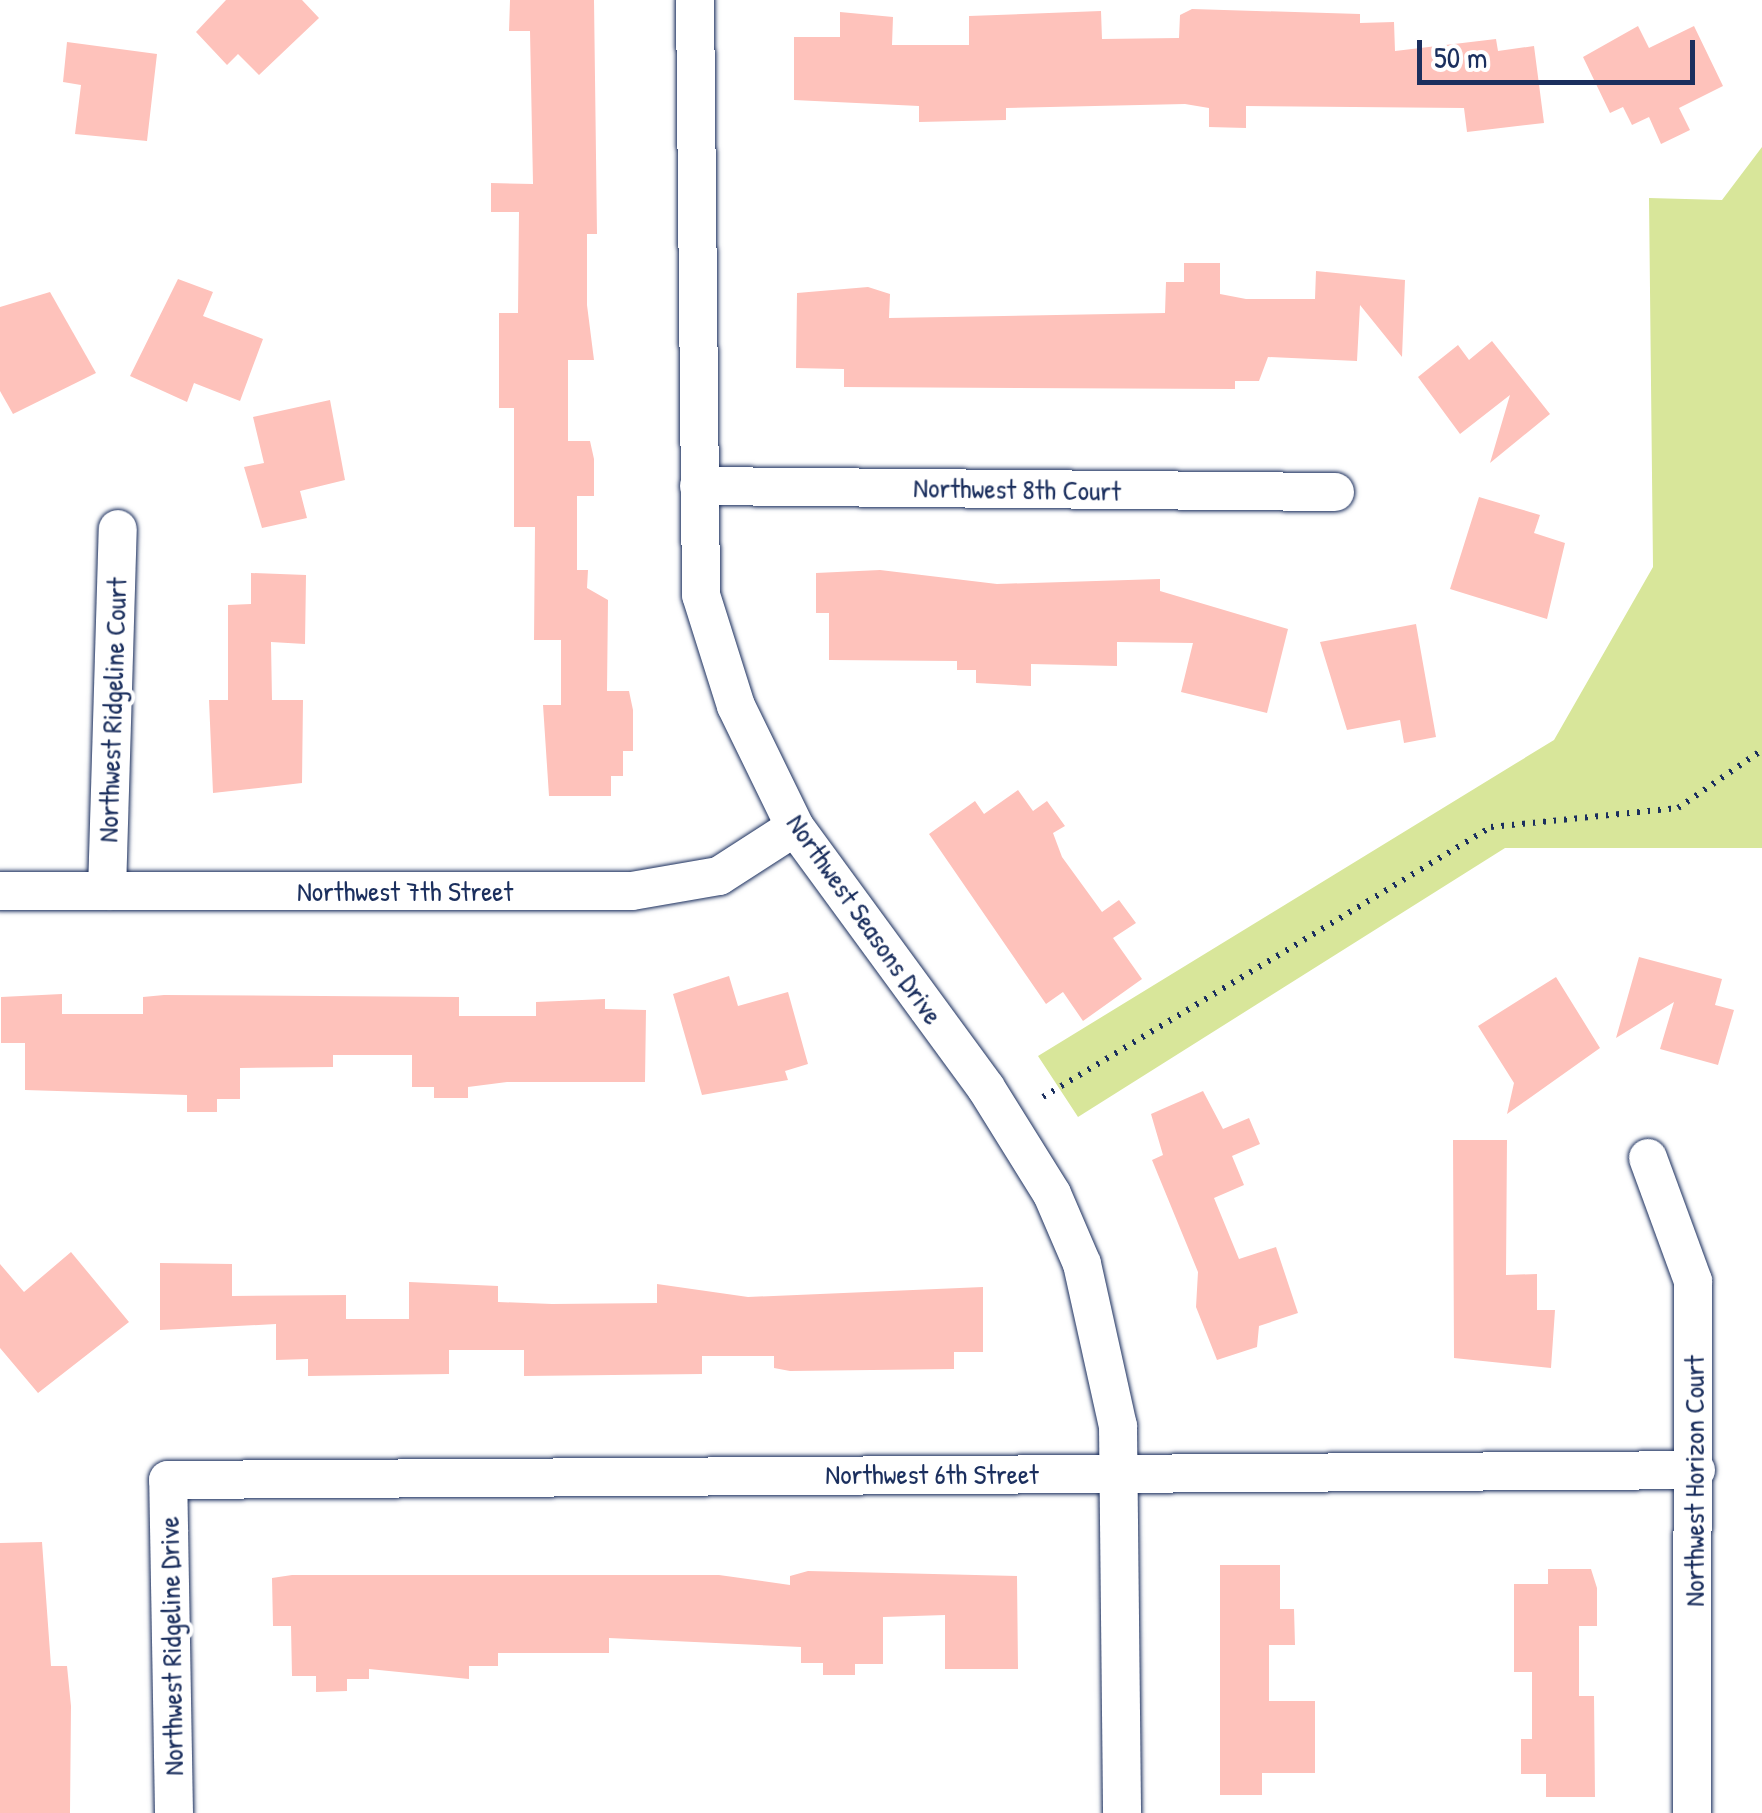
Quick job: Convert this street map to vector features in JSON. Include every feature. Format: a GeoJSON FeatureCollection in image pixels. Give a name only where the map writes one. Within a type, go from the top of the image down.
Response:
{"type":"FeatureCollection","features":[{"type":"Feature","properties":{"kind":"street","name":"Northwest Seasons Drive"},"geometry":{"type":"LineString","coordinates":[[695,0],[701,595],[736,706],[795,827],[1052,1194],[1102,1332],[1120,1473],[1122,1813]]}},
{"type":"Feature","properties":{"kind":"street","name":"Northwest 8th Court"},"geometry":{"type":"LineString","coordinates":[[698,486],[1335,492]]}},
{"type":"Feature","properties":{"kind":"street","name":"Northwest Ridgeline Court"},"geometry":{"type":"LineString","coordinates":[[107,891],[118,529]]}},
{"type":"Feature","properties":{"kind":"street","name":"Northwest 7th Street"},"geometry":{"type":"LineString","coordinates":[[0,891],[632,891],[719,876],[795,827]]}},
{"type":"Feature","properties":{"kind":"street","name":"Northwest Horizon Court"},"geometry":{"type":"LineString","coordinates":[[1648,1158],[1692,1281],[1696,1470],[1692,1813]]}},
{"type":"Feature","properties":{"kind":"street","name":"Northwest 6th Street"},"geometry":{"type":"LineString","coordinates":[[168,1480],[1696,1470]]}},
{"type":"Feature","properties":{"kind":"street","name":"Northwest Ridgeline Drive"},"geometry":{"type":"LineString","coordinates":[[168,1480],[174,1813]]}},
{"type":"Feature","properties":{"kind":"path"},"geometry":{"type":"LineString","coordinates":[[1043,1097],[1491,826],[1678,808],[1762,750]]}},
{"type":"Feature","properties":{"kind":"green space"},"geometry":{"type":"Polygon","coordinates":[[[1762,147],[1762,848],[1505,848],[1078,1117],[1038,1056],[1554,740],[1653,567],[1649,198],[1722,200],[1762,147]]]}},
{"type":"Feature","properties":{"kind":"building"},"geometry":{"type":"Polygon","coordinates":[[[226,0],[302,0],[319,18],[259,75],[238,54],[227,65],[196,32],[226,0]]]}},
{"type":"Feature","properties":{"kind":"building"},"geometry":{"type":"Polygon","coordinates":[[[510,0],[594,0],[597,234],[587,234],[587,305],[594,360],[568,360],[568,441],[590,441],[594,459],[594,496],[577,496],[577,570],[588,570],[587,588],[608,600],[607,691],[629,691],[633,710],[633,751],[623,751],[623,776],[611,776],[611,796],[549,796],[543,705],[561,705],[561,640],[534,640],[535,527],[514,527],[514,408],[499,408],[499,313],[518,313],[519,212],[491,212],[491,183],[533,184],[530,31],[509,31],[510,0]]]}},
{"type":"Feature","properties":{"kind":"building"},"geometry":{"type":"Polygon","coordinates":[[[1192,9],[1360,14],[1360,23],[1394,22],[1395,51],[1496,39],[1498,51],[1534,46],[1544,123],[1467,132],[1464,108],[1246,106],[1246,128],[1209,127],[1209,108],[1185,104],[1006,108],[1006,120],[919,122],[919,106],[794,100],[794,37],[840,37],[840,12],[893,17],[892,45],[969,45],[969,16],[1101,11],[1102,39],[1179,38],[1180,15],[1192,9]]]}},
{"type":"Feature","properties":{"kind":"building"},"geometry":{"type":"Polygon","coordinates":[[[1638,26],[1649,48],[1694,26],[1723,86],[1679,108],[1690,130],[1661,144],[1649,117],[1632,125],[1623,107],[1610,113],[1583,57],[1638,26]]]}},
{"type":"Feature","properties":{"kind":"building"},"geometry":{"type":"Polygon","coordinates":[[[67,42],[157,54],[147,141],[75,134],[81,85],[63,82],[67,42]]]}},
{"type":"Feature","properties":{"kind":"building"},"geometry":{"type":"Polygon","coordinates":[[[1184,263],[1220,263],[1220,294],[1246,299],[1315,299],[1316,271],[1405,280],[1402,357],[1360,305],[1357,361],[1268,357],[1259,381],[1235,381],[1235,389],[844,387],[844,369],[796,368],[797,293],[868,287],[890,294],[889,318],[1165,313],[1166,282],[1184,282],[1184,263]]]}},
{"type":"Feature","properties":{"kind":"building"},"geometry":{"type":"Polygon","coordinates":[[[178,279],[213,292],[203,316],[263,339],[240,401],[194,383],[187,402],[130,376],[178,279]]]}},
{"type":"Feature","properties":{"kind":"building"},"geometry":{"type":"Polygon","coordinates":[[[50,292],[96,373],[13,414],[0,391],[0,307],[50,292]]]}},
{"type":"Feature","properties":{"kind":"building"},"geometry":{"type":"Polygon","coordinates":[[[1492,341],[1550,414],[1490,463],[1510,395],[1460,434],[1418,377],[1458,345],[1469,360],[1492,341]]]}},
{"type":"Feature","properties":{"kind":"building"},"geometry":{"type":"Polygon","coordinates":[[[330,400],[345,480],[300,491],[307,518],[262,528],[244,467],[264,463],[253,417],[330,400]]]}},
{"type":"Feature","properties":{"kind":"building"},"geometry":{"type":"Polygon","coordinates":[[[1479,497],[1540,515],[1534,533],[1565,543],[1547,619],[1450,589],[1479,497]]]}},
{"type":"Feature","properties":{"kind":"building"},"geometry":{"type":"Polygon","coordinates":[[[880,570],[997,584],[1160,579],[1160,591],[1288,629],[1267,713],[1181,692],[1193,643],[1117,642],[1117,666],[1031,664],[1031,686],[976,683],[976,670],[957,670],[957,661],[829,660],[829,613],[816,613],[816,573],[880,570]]]}},
{"type":"Feature","properties":{"kind":"building"},"geometry":{"type":"Polygon","coordinates":[[[251,573],[306,575],[305,644],[271,642],[272,700],[303,700],[302,783],[213,793],[209,700],[228,700],[228,605],[251,604],[251,573]]]}},
{"type":"Feature","properties":{"kind":"building"},"geometry":{"type":"Polygon","coordinates":[[[1416,624],[1436,737],[1404,743],[1400,720],[1347,730],[1320,642],[1416,624]]]}},
{"type":"Feature","properties":{"kind":"building"},"geometry":{"type":"Polygon","coordinates":[[[1018,790],[1033,811],[1047,801],[1065,826],[1053,833],[1062,857],[1102,912],[1119,900],[1136,923],[1113,938],[1142,979],[1083,1021],[1063,992],[1046,1004],[929,834],[975,801],[984,814],[1018,790]]]}},
{"type":"Feature","properties":{"kind":"building"},"geometry":{"type":"Polygon","coordinates":[[[1639,957],[1722,979],[1715,1005],[1734,1010],[1718,1065],[1660,1049],[1674,1002],[1616,1038],[1639,957]]]}},
{"type":"Feature","properties":{"kind":"building"},"geometry":{"type":"Polygon","coordinates":[[[729,976],[738,1006],[788,992],[808,1064],[785,1071],[788,1080],[702,1095],[673,994],[729,976]]]}},
{"type":"Feature","properties":{"kind":"building"},"geometry":{"type":"Polygon","coordinates":[[[1556,977],[1600,1048],[1507,1114],[1514,1083],[1478,1026],[1556,977]]]}},
{"type":"Feature","properties":{"kind":"building"},"geometry":{"type":"Polygon","coordinates":[[[62,994],[62,1014],[143,1014],[143,997],[164,995],[459,997],[459,1016],[536,1016],[536,1002],[605,999],[605,1009],[646,1010],[645,1082],[507,1082],[468,1087],[468,1098],[434,1098],[434,1087],[412,1087],[412,1055],[333,1055],[333,1067],[240,1068],[240,1099],[217,1099],[217,1112],[187,1112],[187,1095],[25,1090],[25,1043],[1,1043],[1,997],[62,994]]]}},
{"type":"Feature","properties":{"kind":"building"},"geometry":{"type":"Polygon","coordinates":[[[1203,1091],[1223,1129],[1249,1118],[1260,1144],[1232,1156],[1244,1185],[1214,1198],[1239,1259],[1276,1247],[1298,1313],[1259,1326],[1257,1347],[1217,1360],[1196,1307],[1198,1272],[1152,1160],[1163,1155],[1151,1114],[1203,1091]]]}},
{"type":"Feature","properties":{"kind":"building"},"geometry":{"type":"Polygon","coordinates":[[[1453,1140],[1507,1140],[1506,1275],[1537,1274],[1537,1310],[1555,1310],[1551,1368],[1454,1358],[1453,1140]]]}},
{"type":"Feature","properties":{"kind":"building"},"geometry":{"type":"Polygon","coordinates":[[[71,1252],[129,1322],[38,1393],[0,1348],[0,1264],[24,1292],[71,1252]]]}},
{"type":"Feature","properties":{"kind":"building"},"geometry":{"type":"Polygon","coordinates":[[[160,1263],[232,1264],[232,1296],[346,1295],[346,1319],[409,1319],[409,1282],[498,1286],[498,1302],[552,1304],[657,1303],[657,1284],[748,1297],[983,1287],[983,1352],[954,1352],[954,1369],[790,1371],[774,1368],[774,1356],[702,1356],[702,1374],[524,1376],[524,1350],[449,1350],[449,1374],[308,1376],[308,1359],[276,1360],[276,1324],[160,1330],[160,1263]]]}},
{"type":"Feature","properties":{"kind":"building"},"geometry":{"type":"Polygon","coordinates":[[[42,1542],[51,1666],[67,1666],[71,1706],[70,1813],[0,1813],[0,1543],[42,1542]]]}},
{"type":"Feature","properties":{"kind":"building"},"geometry":{"type":"Polygon","coordinates":[[[1220,1565],[1280,1565],[1280,1609],[1294,1609],[1295,1645],[1269,1645],[1269,1701],[1315,1701],[1315,1773],[1262,1773],[1262,1795],[1220,1795],[1220,1565]]]}},
{"type":"Feature","properties":{"kind":"building"},"geometry":{"type":"Polygon","coordinates":[[[1548,1569],[1591,1569],[1597,1588],[1597,1626],[1579,1626],[1579,1696],[1594,1696],[1595,1797],[1546,1797],[1546,1774],[1521,1774],[1521,1739],[1532,1739],[1532,1672],[1514,1672],[1514,1584],[1548,1584],[1548,1569]]]}},
{"type":"Feature","properties":{"kind":"building"},"geometry":{"type":"Polygon","coordinates":[[[808,1571],[1017,1576],[1018,1669],[945,1669],[945,1615],[883,1617],[883,1664],[855,1664],[855,1675],[823,1675],[823,1663],[801,1663],[801,1647],[609,1638],[609,1653],[498,1653],[498,1666],[469,1666],[469,1679],[369,1669],[369,1679],[347,1679],[347,1691],[316,1692],[316,1676],[292,1676],[291,1626],[273,1626],[272,1578],[292,1575],[719,1575],[790,1585],[790,1576],[808,1571]]]}}]}
